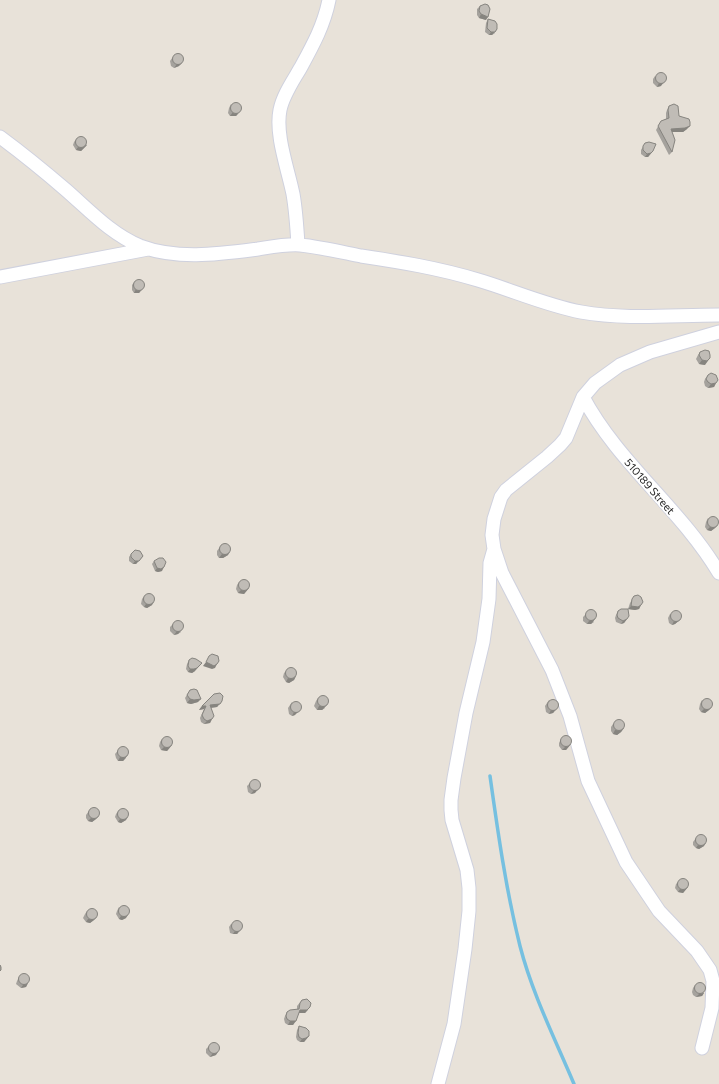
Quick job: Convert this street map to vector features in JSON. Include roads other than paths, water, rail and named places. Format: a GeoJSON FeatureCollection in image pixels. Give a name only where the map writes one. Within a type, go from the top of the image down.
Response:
{"type":"FeatureCollection","features":[{"type":"Feature","properties":{"kind":"street"},"geometry":{"type":"LineString","coordinates":[[298,245],[293,194],[280,135],[280,112],[282,102],[319,33],[329,0]]}},
{"type":"Feature","properties":{"kind":"street"},"geometry":{"type":"LineString","coordinates":[[0,137],[110,229],[132,242],[150,249],[175,253],[209,254],[298,245],[443,270],[500,287],[538,301],[580,312],[608,316],[635,317],[719,315]]}},
{"type":"Feature","properties":{"kind":"street"},"geometry":{"type":"LineString","coordinates":[[0,277],[150,249]]}},
{"type":"Feature","properties":{"kind":"street"},"geometry":{"type":"LineString","coordinates":[[702,1048],[712,1008],[713,981],[710,970],[697,951],[659,911],[640,885],[626,862],[588,781],[570,716],[552,670],[502,573],[494,549],[492,535],[494,519],[501,497],[506,490],[547,457],[566,438],[583,397],[595,383],[620,365],[630,360],[650,352],[719,332]]}},
{"type":"Feature","properties":{"kind":"street","name":"510189 Street"},"geometry":{"type":"LineString","coordinates":[[583,397],[601,428],[694,536],[719,573]]}},
{"type":"Feature","properties":{"kind":"street"},"geometry":{"type":"LineString","coordinates":[[438,1084],[454,1024],[460,988],[469,911],[469,888],[466,870],[452,820],[450,810],[451,800],[466,713],[484,636],[489,599],[490,563],[494,549]]}},
{"type":"Feature","properties":{"kind":"waterway"},"geometry":{"type":"LineString","coordinates":[[490,776],[506,883],[520,946],[537,998],[574,1084]]}}]}
